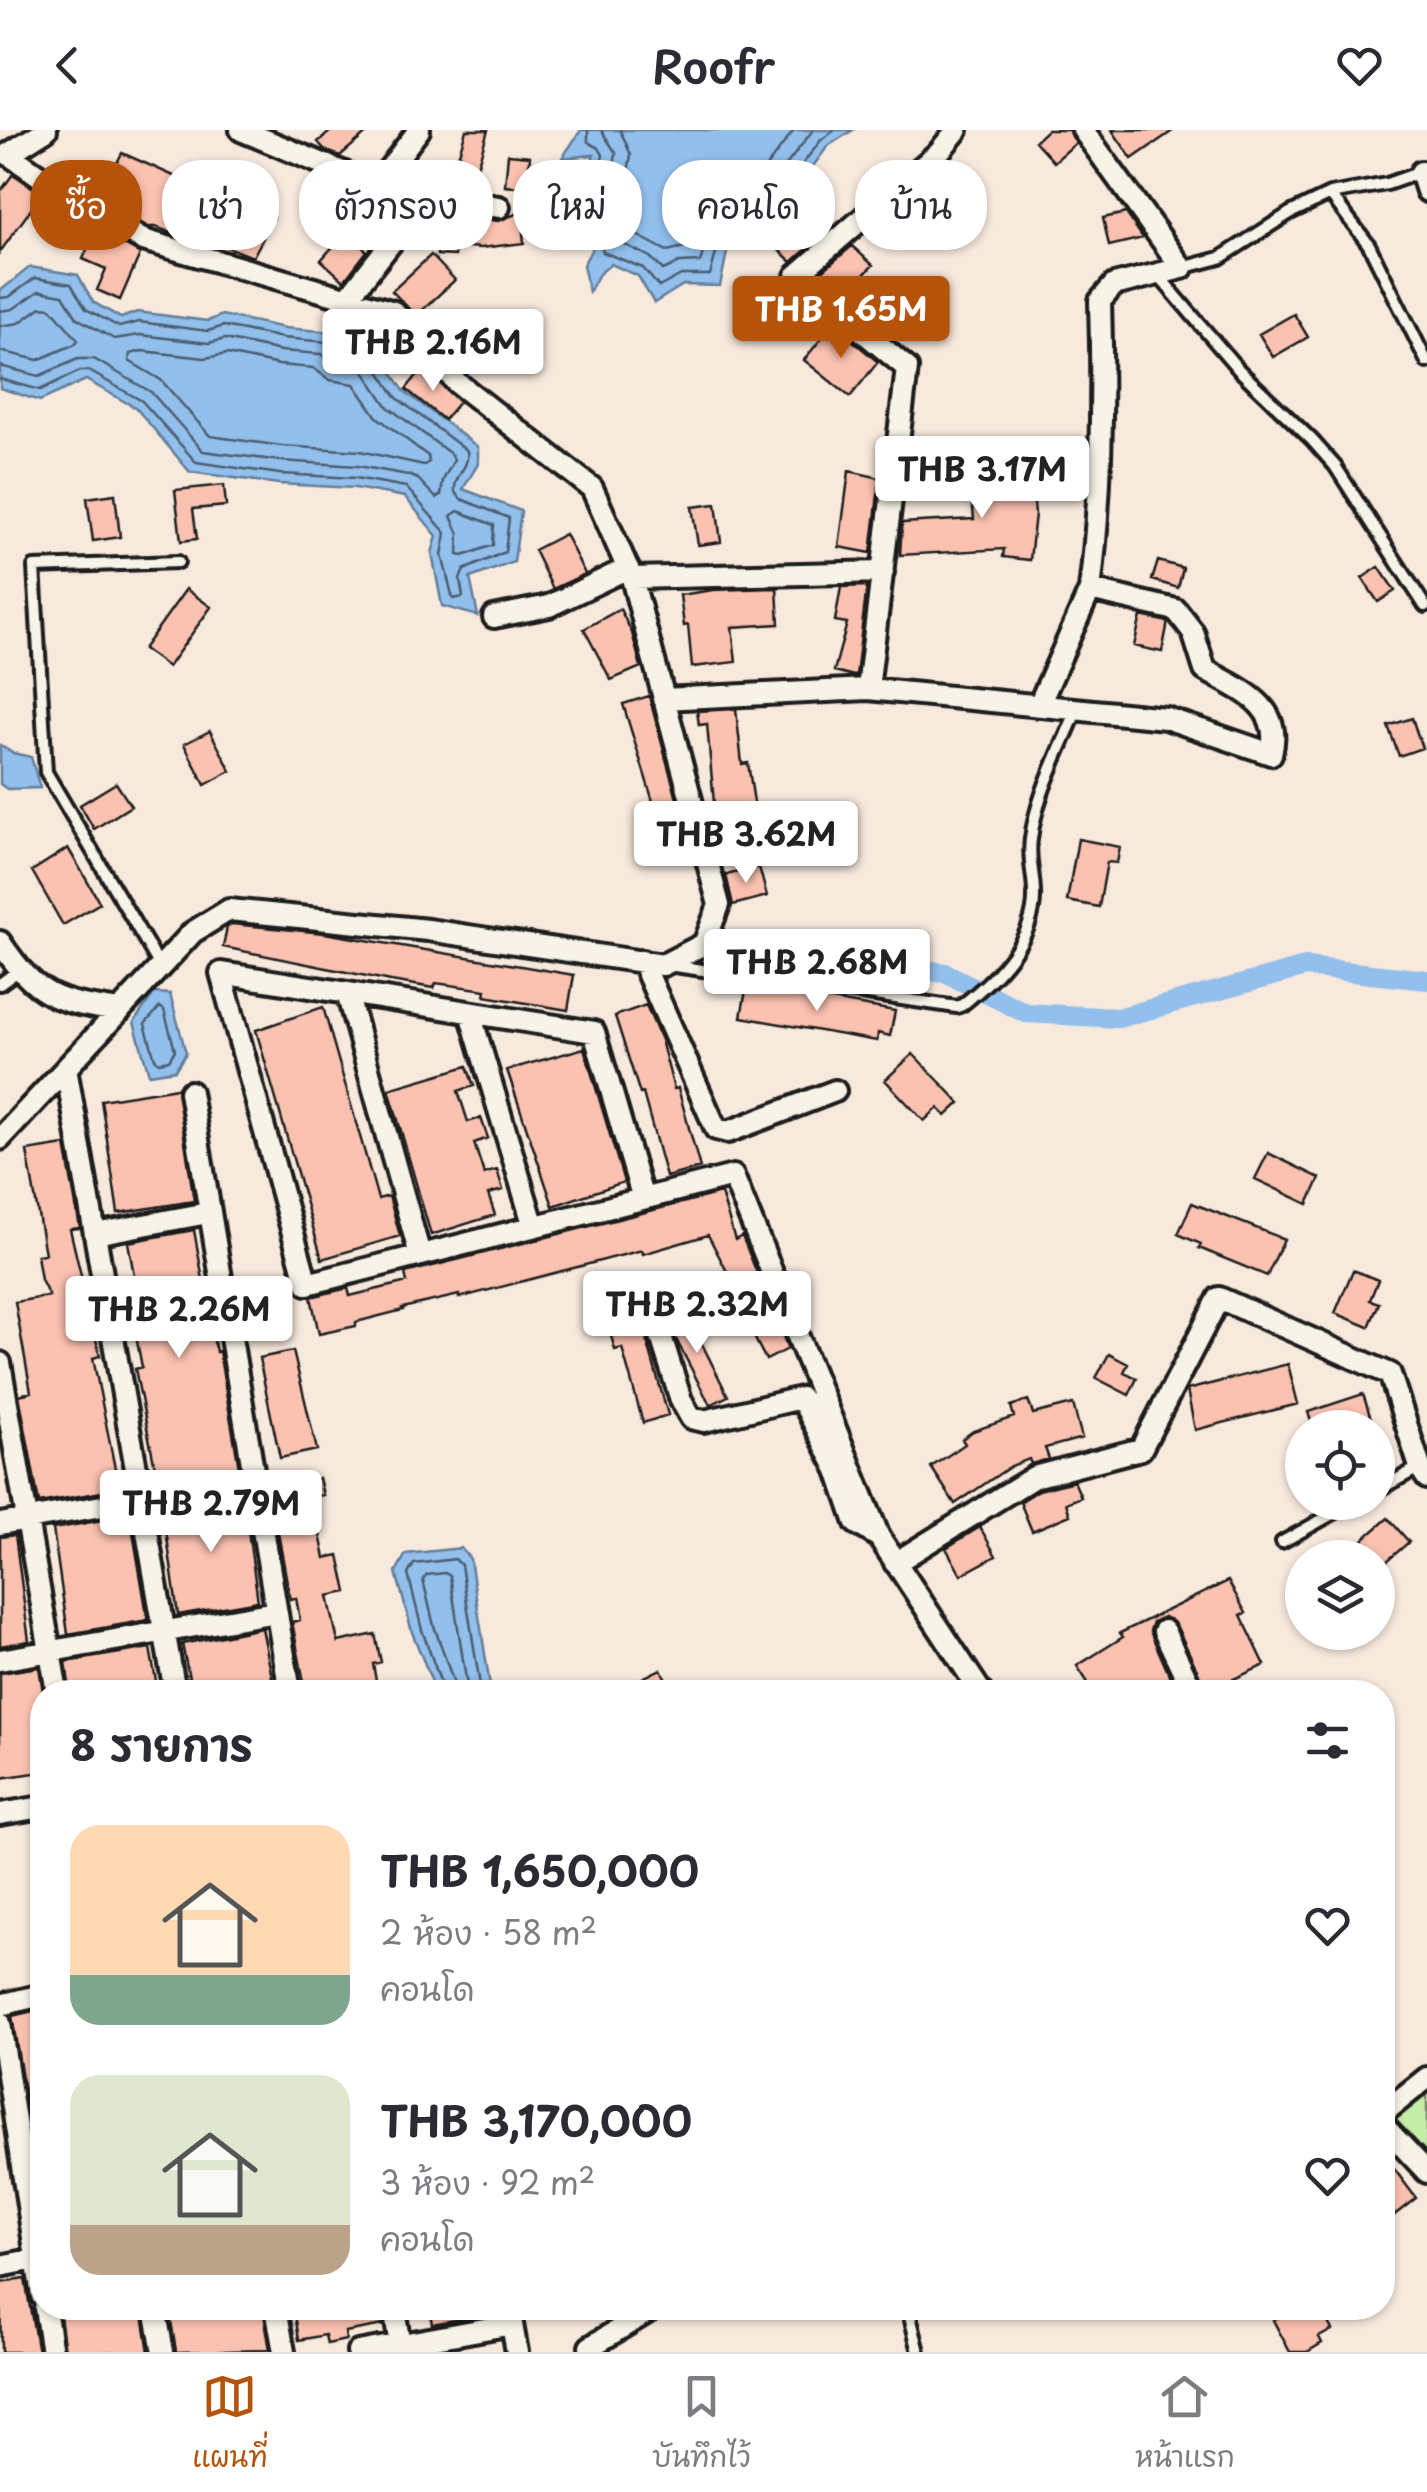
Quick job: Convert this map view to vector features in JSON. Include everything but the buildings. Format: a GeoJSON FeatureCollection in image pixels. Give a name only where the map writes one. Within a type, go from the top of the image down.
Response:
{"type":"FeatureCollection","features":[{"type":"Feature","properties":{"kind":"street"},"geometry":{"type":"LineString","coordinates":[[0,1139],[193,932],[229,910],[428,930],[652,963],[704,944],[719,905],[630,573],[592,488],[456,382],[394,312],[143,240],[67,195],[4,150],[46,130]]}},
{"type":"Feature","properties":{"kind":"street"},"geometry":{"type":"LineString","coordinates":[[241,130],[313,160]]}},
{"type":"Feature","properties":{"kind":"street"},"geometry":{"type":"LineString","coordinates":[[396,160],[419,130]]}},
{"type":"Feature","properties":{"kind":"street"},"geometry":{"type":"LineString","coordinates":[[868,689],[907,368],[796,276],[958,130]]}},
{"type":"Feature","properties":{"kind":"street"},"geometry":{"type":"LineString","coordinates":[[1039,705],[1090,590],[1104,408],[1100,301],[1114,285],[1182,268],[1083,130]]}},
{"type":"Feature","properties":{"kind":"street"},"geometry":{"type":"LineString","coordinates":[[493,206],[499,207]]}},
{"type":"Feature","properties":{"kind":"street"},"geometry":{"type":"LineString","coordinates":[[346,299],[385,250]]}},
{"type":"Feature","properties":{"kind":"street"},"geometry":{"type":"LineString","coordinates":[[494,617],[550,606],[630,573],[884,572]]}},
{"type":"Feature","properties":{"kind":"street"},"geometry":{"type":"LineString","coordinates":[[662,699],[868,689],[1166,718],[1270,754],[1276,733],[1271,718],[1246,694],[1205,670],[1193,632],[1176,610],[1090,590]]}},
{"type":"Feature","properties":{"kind":"street"},"geometry":{"type":"LineString","coordinates":[[0,942],[24,978],[51,995],[80,1006],[120,1011]]}},
{"type":"Feature","properties":{"kind":"street"},"geometry":{"type":"LineString","coordinates":[[652,963],[716,1128],[728,1132],[836,1091]]}},
{"type":"Feature","properties":{"kind":"street"},"geometry":{"type":"LineString","coordinates":[[643,1199],[594,1032],[221,973],[307,1284],[534,1227],[733,1176],[879,1537],[971,1680]]}},
{"type":"Feature","properties":{"kind":"street"},"geometry":{"type":"LineString","coordinates":[[346,993],[420,1255]]}},
{"type":"Feature","properties":{"kind":"street"},"geometry":{"type":"LineString","coordinates":[[470,1013],[534,1227]]}},
{"type":"Feature","properties":{"kind":"street"},"geometry":{"type":"LineString","coordinates":[[66,1068],[173,1680]]}},
{"type":"Feature","properties":{"kind":"street"},"geometry":{"type":"LineString","coordinates":[[190,1092],[288,1680]]}},
{"type":"Feature","properties":{"kind":"street"},"geometry":{"type":"LineString","coordinates":[[95,1234],[208,1213]]}},
{"type":"Feature","properties":{"kind":"street"},"geometry":{"type":"LineString","coordinates":[[896,1563],[1034,1477],[1140,1449],[1219,1298],[1390,1374],[1424,1472]]}},
{"type":"Feature","properties":{"kind":"street"},"geometry":{"type":"LineString","coordinates":[[655,1317],[681,1400],[692,1418],[704,1420],[800,1398],[838,1470],[856,1523],[879,1537]]}},
{"type":"Feature","properties":{"kind":"street"},"geometry":{"type":"LineString","coordinates":[[0,1363],[55,1680]]}},
{"type":"Feature","properties":{"kind":"street"},"geometry":{"type":"LineString","coordinates":[[0,1524],[254,1480]]}},
{"type":"Feature","properties":{"kind":"street"},"geometry":{"type":"LineString","coordinates":[[0,1660],[276,1612]]}},
{"type":"Feature","properties":{"kind":"street"},"geometry":{"type":"LineString","coordinates":[[1164,1632],[1187,1680]]}},
{"type":"Feature","properties":{"kind":"street"},"geometry":{"type":"LineString","coordinates":[[0,1814],[30,1809]]}},
{"type":"Feature","properties":{"kind":"street"},"geometry":{"type":"LineString","coordinates":[[0,2005],[30,1997]]}},
{"type":"Feature","properties":{"kind":"street"},"geometry":{"type":"LineString","coordinates":[[0,2024],[30,2220]]}},
{"type":"Feature","properties":{"kind":"street"},"geometry":{"type":"LineString","coordinates":[[1395,2104],[1427,2078]]}},
{"type":"Feature","properties":{"kind":"street"},"geometry":{"type":"LineString","coordinates":[[1395,2138],[1427,2172]]}},
{"type":"Feature","properties":{"kind":"street"},"geometry":{"type":"LineString","coordinates":[[0,2266],[30,2260]]}},
{"type":"Feature","properties":{"kind":"street"},"geometry":{"type":"LineString","coordinates":[[46,2320],[52,2352]]}},
{"type":"Feature","properties":{"kind":"street"},"geometry":{"type":"LineString","coordinates":[[157,2320],[163,2352]]}},
{"type":"Feature","properties":{"kind":"street"},"geometry":{"type":"LineString","coordinates":[[278,2320],[284,2352]]}},
{"type":"Feature","properties":{"kind":"street"},"geometry":{"type":"LineString","coordinates":[[396,2320],[401,2349]]}},
{"type":"Feature","properties":{"kind":"street"},"geometry":{"type":"LineString","coordinates":[[358,2352],[401,2349],[497,2320]]}},
{"type":"Feature","properties":{"kind":"street"},"geometry":{"type":"LineString","coordinates":[[511,2320],[516,2352]]}},
{"type":"Feature","properties":{"kind":"street"},"geometry":{"type":"LineString","coordinates":[[590,2346],[634,2320]]}},
{"type":"Feature","properties":{"kind":"lane"},"geometry":{"type":"LineString","coordinates":[[1182,268],[1220,258],[1290,213],[1330,194],[1425,178]]}},
{"type":"Feature","properties":{"kind":"lane"},"geometry":{"type":"LineString","coordinates":[[1330,194],[1368,244],[1427,362]]}},
{"type":"Feature","properties":{"kind":"lane"},"geometry":{"type":"LineString","coordinates":[[1158,274],[1238,370],[1335,466],[1424,606]]}},
{"type":"Feature","properties":{"kind":"lane"},"geometry":{"type":"LineString","coordinates":[[161,967],[46,772],[34,567],[178,562]]}},
{"type":"Feature","properties":{"kind":"lane"},"geometry":{"type":"LineString","coordinates":[[652,963],[956,1007],[1005,964],[1028,932],[1034,892],[1031,839],[1038,808],[1077,708]]}},
{"type":"Feature","properties":{"kind":"lane"},"geometry":{"type":"LineString","coordinates":[[0,984],[19,970]]}},
{"type":"Feature","properties":{"kind":"lane"},"geometry":{"type":"LineString","coordinates":[[1395,1483],[1424,1472]]}},
{"type":"Feature","properties":{"kind":"lane"},"geometry":{"type":"LineString","coordinates":[[1282,1542],[1322,1520]]}},
{"type":"Feature","properties":{"kind":"lane"},"geometry":{"type":"LineString","coordinates":[[911,2320],[918,2352]]}},
{"type":"Feature","properties":{"kind":"green space"},"geometry":{"type":"Polygon","coordinates":[[[1427,2090],[1427,2155],[1395,2122],[1395,2115],[1427,2090]]]}},
{"type":"Feature","properties":{"kind":"water"},"geometry":{"type":"Polygon","coordinates":[[[581,130],[853,130],[828,146],[818,160],[662,160],[662,250],[727,250],[720,286],[683,285],[654,303],[638,276],[611,264],[599,274],[589,292],[583,265],[591,250],[642,250],[642,160],[592,160],[594,155],[562,158],[581,130]]]}},
{"type":"Feature","properties":{"kind":"water"},"geometry":{"type":"Polygon","coordinates":[[[30,267],[78,275],[93,302],[121,318],[137,312],[208,321],[222,315],[285,328],[333,332],[346,347],[365,331],[404,391],[478,447],[478,464],[463,489],[521,511],[514,562],[470,578],[478,616],[442,606],[432,553],[437,536],[405,497],[355,488],[279,484],[190,472],[136,408],[86,380],[40,401],[0,388],[0,291],[30,267]]]}},
{"type":"Feature","properties":{"kind":"water"},"geometry":{"type":"Polygon","coordinates":[[[0,745],[31,757],[40,788],[7,789],[0,784],[0,745]]]}},
{"type":"Feature","properties":{"kind":"water"},"geometry":{"type":"Polygon","coordinates":[[[154,993],[170,994],[186,1053],[175,1070],[149,1074],[134,1022],[154,993]]]}},
{"type":"Feature","properties":{"kind":"water"},"geometry":{"type":"Polygon","coordinates":[[[461,1548],[470,1559],[489,1680],[431,1680],[412,1632],[396,1572],[406,1554],[461,1548]]]}},
{"type":"Feature","properties":{"kind":"waterway"},"geometry":{"type":"LineString","coordinates":[[763,946],[945,973],[1026,1013],[1118,1018],[1305,967],[1427,980]]}}]}
